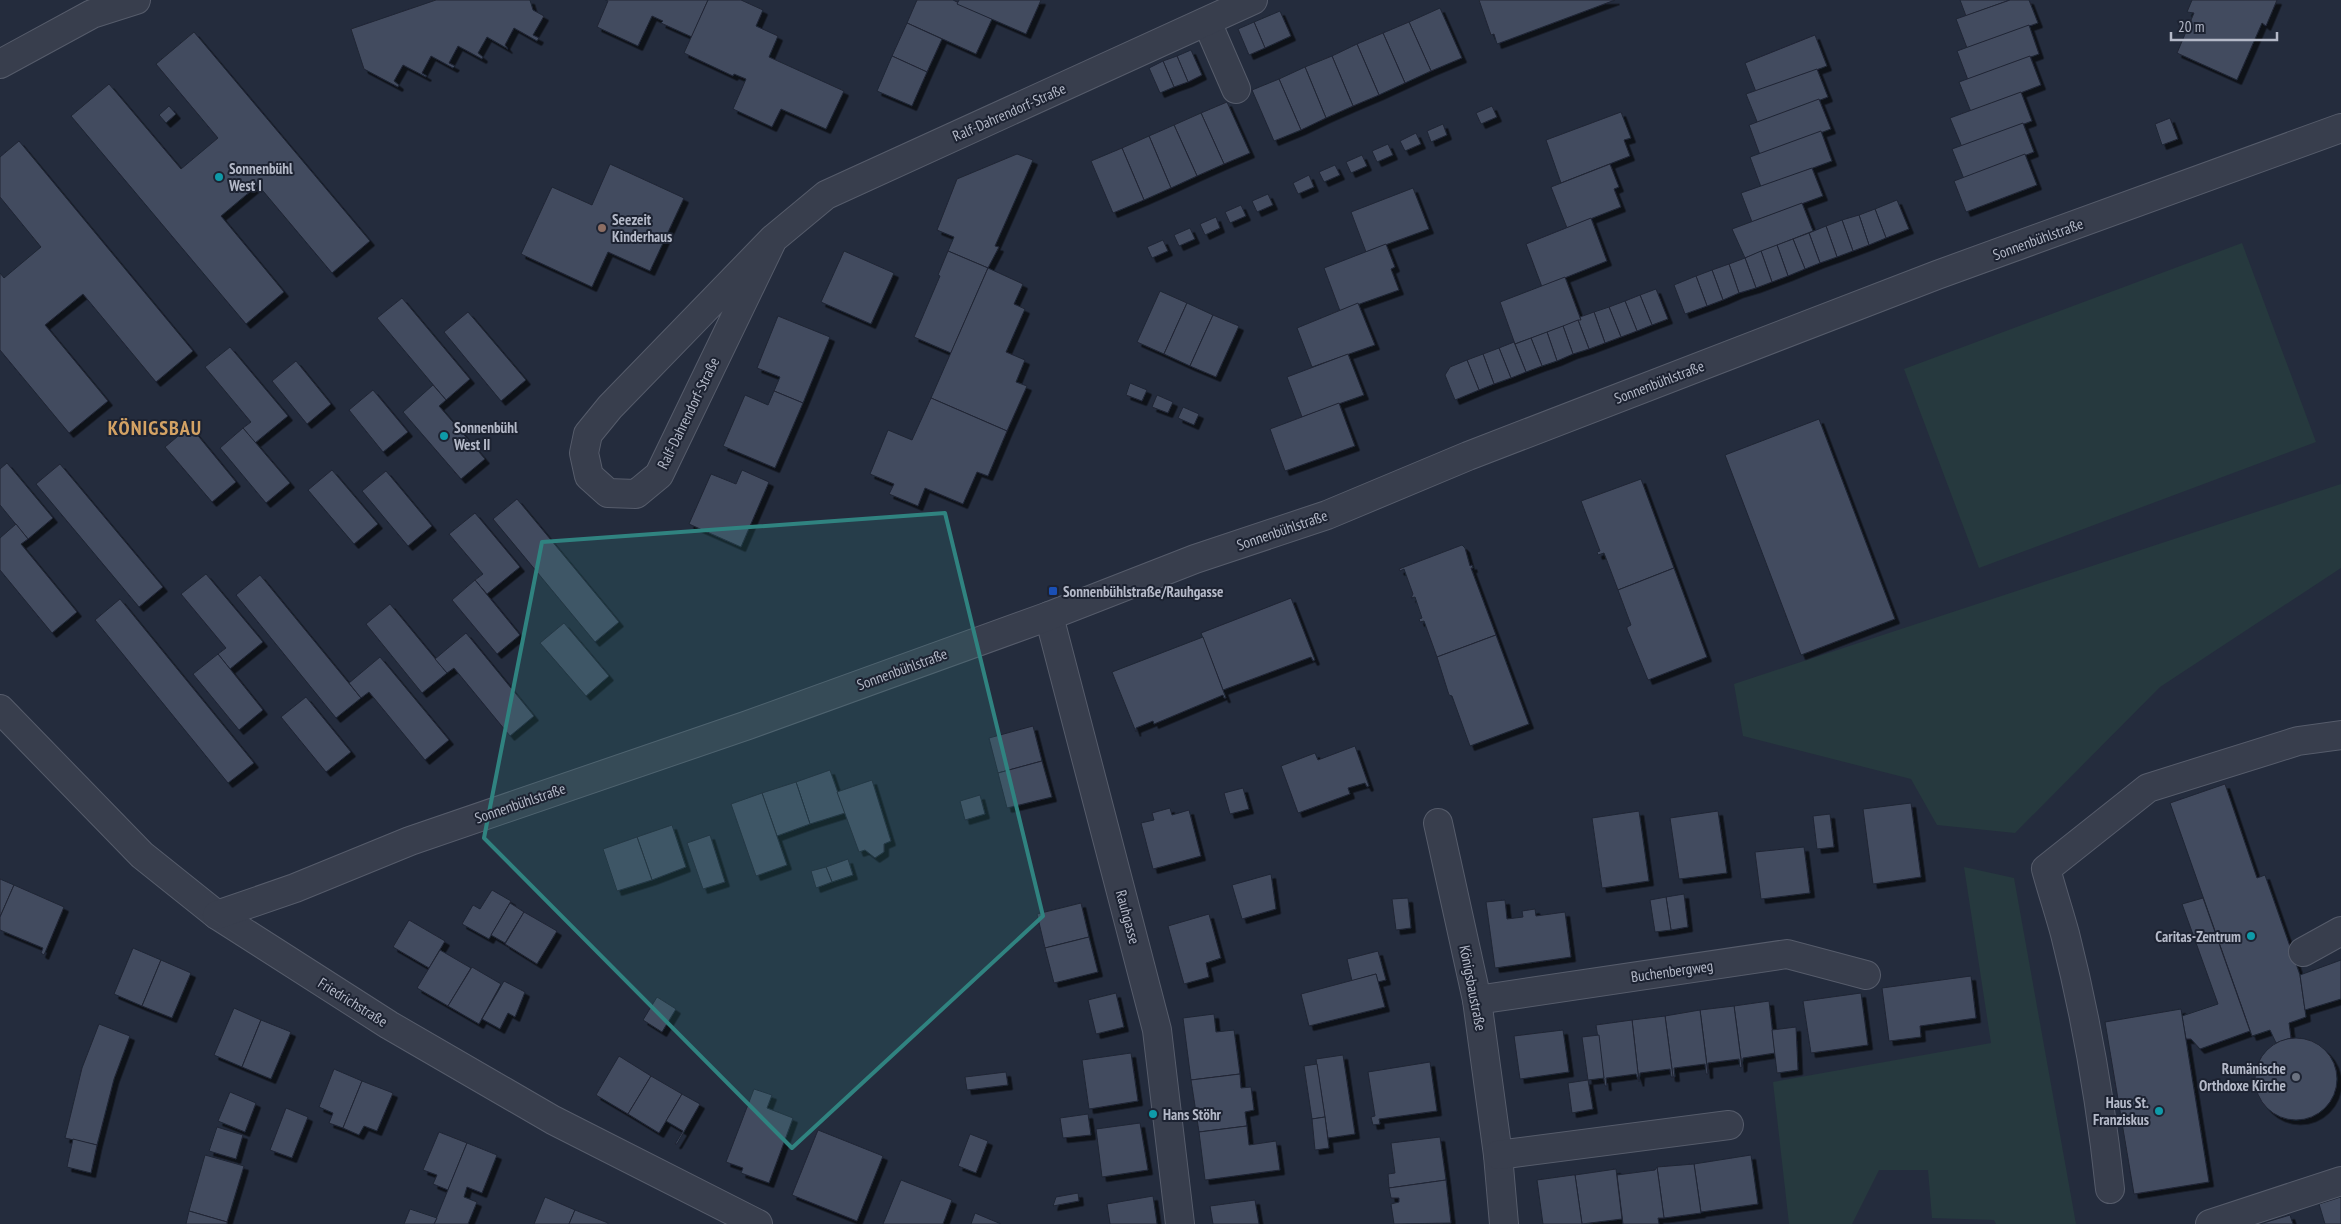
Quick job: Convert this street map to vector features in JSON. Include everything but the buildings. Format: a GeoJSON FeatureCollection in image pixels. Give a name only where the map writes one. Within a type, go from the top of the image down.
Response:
{"type":"FeatureCollection","features":[{"type":"Feature","properties":{"kind":"street"},"geometry":{"type":"LineString","coordinates":[[0,64],[92,14],[136,0]]}},
{"type":"Feature","properties":{"kind":"street","name":"Ralf-Dahrendorf-Straße"},"geometry":{"type":"LineString","coordinates":[[773,239],[659,475],[636,494],[608,493],[588,476],[584,453],[588,434],[610,407],[773,239],[826,195],[1254,0]]}},
{"type":"Feature","properties":{"kind":"street"},"geometry":{"type":"LineString","coordinates":[[1207,22],[1236,89]]}},
{"type":"Feature","properties":{"kind":"street","name":"Sonnenbühlstraße"},"geometry":{"type":"LineString","coordinates":[[217,915],[295,888],[410,841],[748,725],[1049,616],[1195,560],[1328,515],[1477,452],[1937,275],[2341,128]]}},
{"type":"Feature","properties":{"kind":"street","name":"Rauhgasse"},"geometry":{"type":"LineString","coordinates":[[1049,616],[1158,1030],[1180,1224]]}},
{"type":"Feature","properties":{"kind":"street","name":"Friedrichstraße"},"geometry":{"type":"LineString","coordinates":[[0,709],[142,855],[217,915],[389,1025],[553,1120],[758,1224]]}},
{"type":"Feature","properties":{"kind":"street"},"geometry":{"type":"LineString","coordinates":[[2110,1189],[2104,1133],[2084,1025],[2064,933],[2046,869],[2148,788],[2298,741],[2341,735]]}},
{"type":"Feature","properties":{"kind":"street","name":"Königsbaustraße"},"geometry":{"type":"LineString","coordinates":[[1438,822],[1477,1000],[1498,1155],[1504,1224]]}},
{"type":"Feature","properties":{"kind":"street"},"geometry":{"type":"LineString","coordinates":[[2303,952],[2341,931]]}},
{"type":"Feature","properties":{"kind":"street","name":"Buchenbergweg"},"geometry":{"type":"LineString","coordinates":[[1477,1000],[1787,954],[1866,975]]}},
{"type":"Feature","properties":{"kind":"street"},"geometry":{"type":"LineString","coordinates":[[1498,1155],[1729,1125]]}},
{"type":"Feature","properties":{"kind":"street"},"geometry":{"type":"LineString","coordinates":[[2210,1224],[2341,1181]]}},
{"type":"Feature","properties":{"kind":"highlighted area"},"geometry":{"type":"Polygon","coordinates":[[[945,513],[1043,916],[792,1148],[484,838],[542,542],[945,513]]]}},
{"type":"Feature","properties":{"kind":"green space"},"geometry":{"type":"Polygon","coordinates":[[[2242,243],[2316,442],[1979,568],[1904,369],[2242,243]]]}},
{"type":"Feature","properties":{"kind":"green space"},"geometry":{"type":"Polygon","coordinates":[[[2341,484],[2341,568],[2160,687],[2015,833],[1937,825],[1911,779],[1743,736],[1734,684],[2341,484]]]}},
{"type":"Feature","properties":{"kind":"green space"},"geometry":{"type":"Polygon","coordinates":[[[1964,867],[2014,878],[2076,1224],[1996,1224],[1994,1220],[1932,1218],[1928,1170],[1879,1170],[1852,1224],[1789,1224],[1773,1082],[1991,1043],[1964,867]]]}},
{"type":"Feature","properties":{"kind":"place","name":"Sonnenbühl West I"},"geometry":{"type":"Point","coordinates":[219,177]}},
{"type":"Feature","properties":{"kind":"place","name":"Seezeit Kinderhaus"},"geometry":{"type":"Point","coordinates":[602,228]}},
{"type":"Feature","properties":{"kind":"place","name":"Sonnenbühl West II"},"geometry":{"type":"Point","coordinates":[444,436]}},
{"type":"Feature","properties":{"kind":"place","name":"Sonnenbühlstraße/Rauhgasse"},"geometry":{"type":"Point","coordinates":[1053,591]}},
{"type":"Feature","properties":{"kind":"place","name":"Caritas-Zentrum"},"geometry":{"type":"Point","coordinates":[2251,936]}},
{"type":"Feature","properties":{"kind":"place","name":"Rumänische Orthdoxe Kirche"},"geometry":{"type":"Point","coordinates":[2296,1077]}},
{"type":"Feature","properties":{"kind":"place","name":"Haus St. Franziskus"},"geometry":{"type":"Point","coordinates":[2159,1111]}},
{"type":"Feature","properties":{"kind":"place","name":"Hans Stöhr"},"geometry":{"type":"Point","coordinates":[1153,1114]}},
{"type":"Feature","properties":{"kind":"district","name":"KÖNIGSBAU"},"geometry":{"type":"Point","coordinates":[155,428]}}]}
